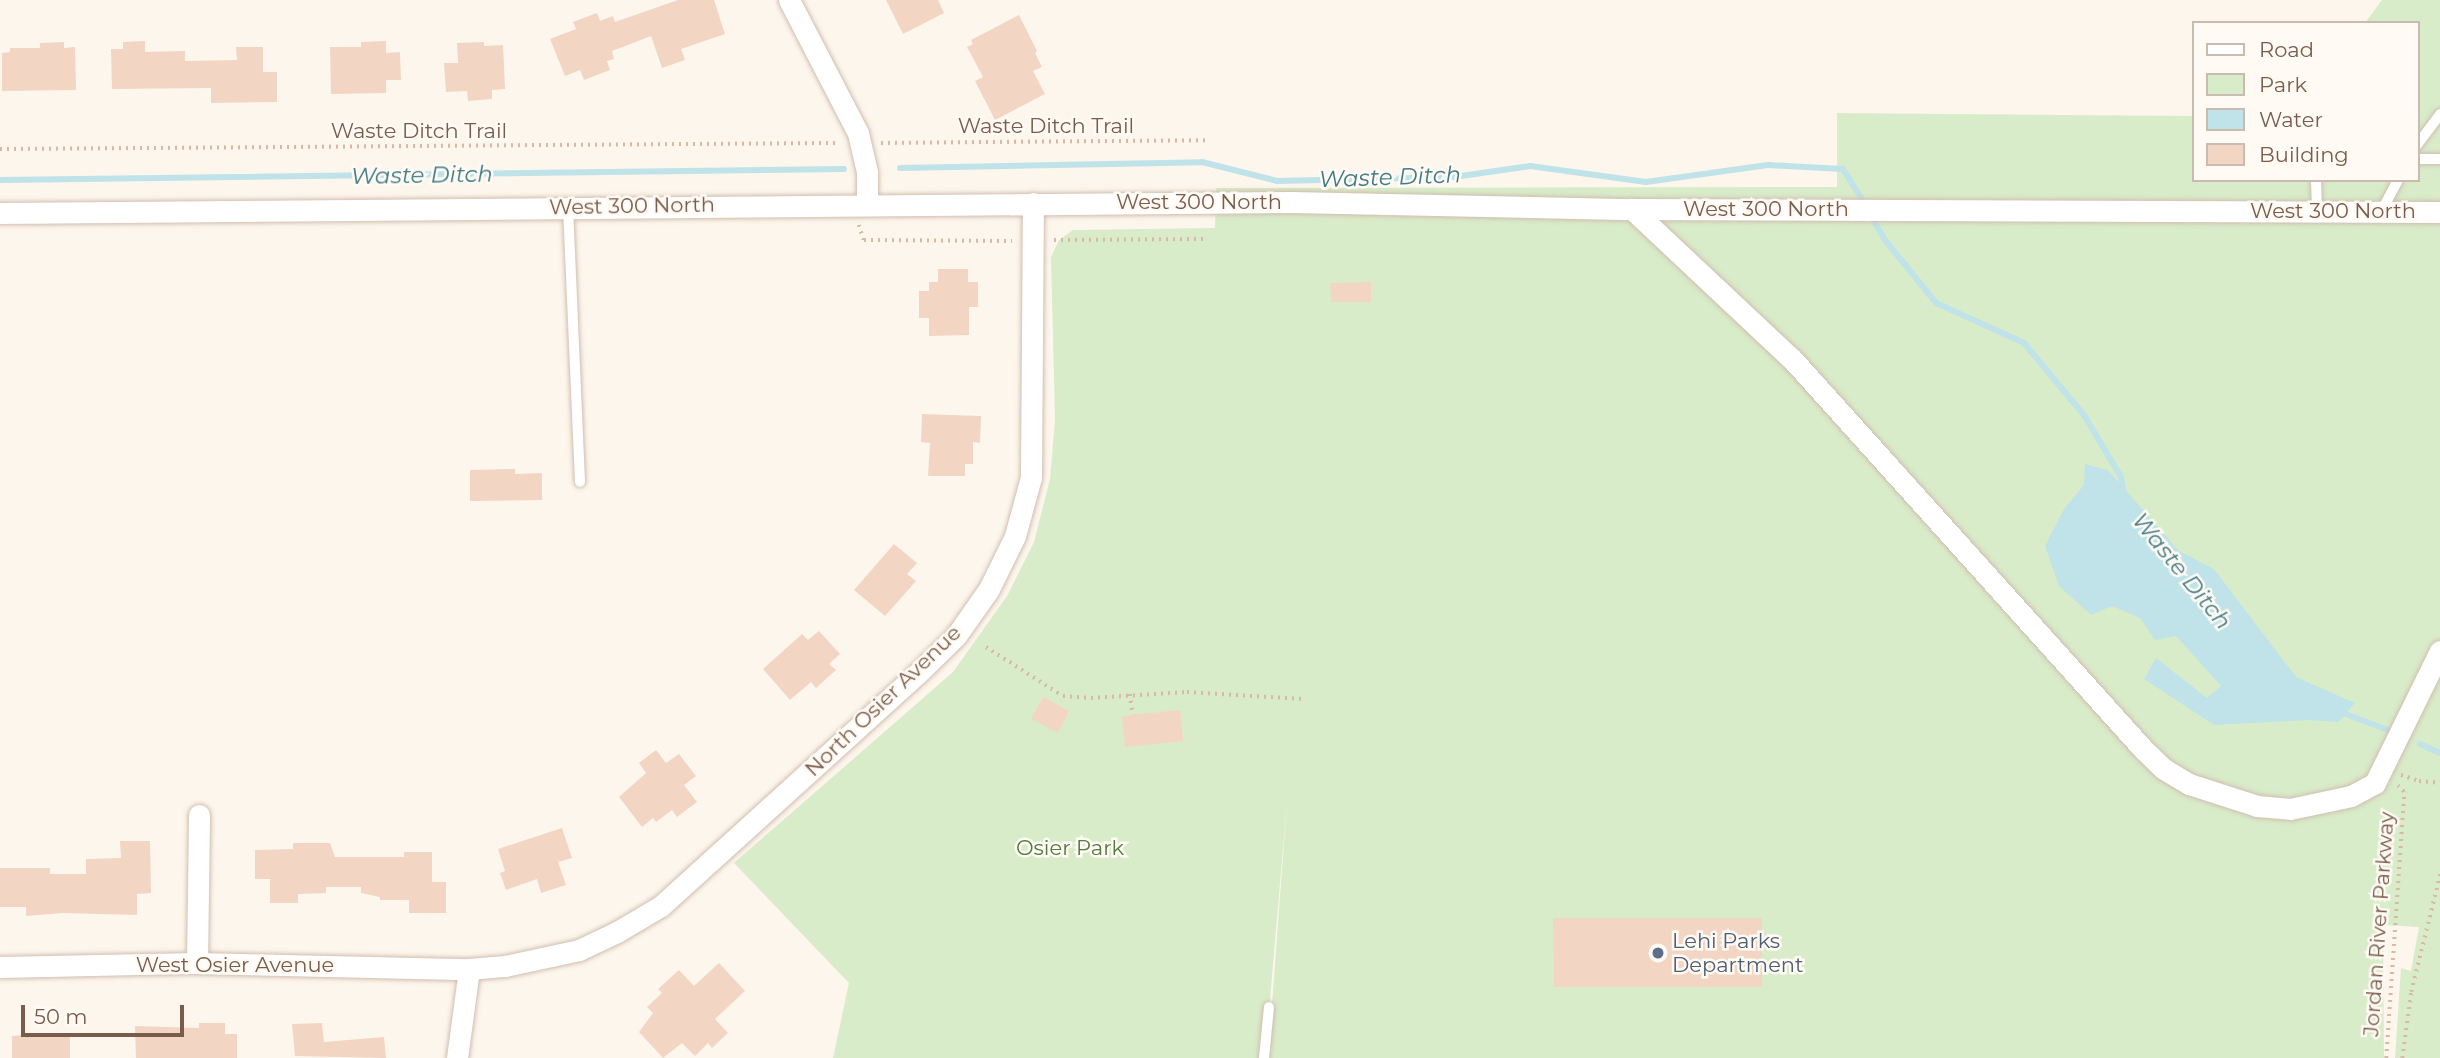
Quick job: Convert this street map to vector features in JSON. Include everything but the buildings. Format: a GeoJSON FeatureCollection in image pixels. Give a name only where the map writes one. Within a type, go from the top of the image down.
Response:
{"type":"FeatureCollection","features":[{"type":"Feature","properties":{"kind":"street"},"geometry":{"type":"LineString","coordinates":[[789,0],[858,133],[867,172],[867,204]]}},
{"type":"Feature","properties":{"kind":"street","name":"West 300 North"},"geometry":{"type":"LineString","coordinates":[[0,213],[1291,202],[1632,209],[2440,212]]}},
{"type":"Feature","properties":{"kind":"street","name":"North Osier Avenue"},"geometry":{"type":"LineString","coordinates":[[470,969],[527,962],[579,950],[662,906],[956,636],[989,589],[1015,536],[1031,477],[1033,203]]}},
{"type":"Feature","properties":{"kind":"street"},"geometry":{"type":"LineString","coordinates":[[1632,209],[1793,360],[2164,769],[2224,798],[2258,806],[2290,809],[2322,805],[2351,796],[2375,783],[2440,651]]}},
{"type":"Feature","properties":{"kind":"street"},"geometry":{"type":"LineString","coordinates":[[198,963],[199,816]]}},
{"type":"Feature","properties":{"kind":"street","name":"West Osier Avenue"},"geometry":{"type":"LineString","coordinates":[[0,967],[198,963],[470,969]]}},
{"type":"Feature","properties":{"kind":"street"},"geometry":{"type":"LineString","coordinates":[[457,1058],[470,969]]}},
{"type":"Feature","properties":{"kind":"lane"},"geometry":{"type":"LineString","coordinates":[[2419,142],[2440,114]]}},
{"type":"Feature","properties":{"kind":"lane"},"geometry":{"type":"LineString","coordinates":[[2419,159],[2440,159]]}},
{"type":"Feature","properties":{"kind":"lane"},"geometry":{"type":"LineString","coordinates":[[2316,182],[2317,211]]}},
{"type":"Feature","properties":{"kind":"lane"},"geometry":{"type":"LineString","coordinates":[[2381,212],[2397,182]]}},
{"type":"Feature","properties":{"kind":"lane"},"geometry":{"type":"LineString","coordinates":[[569,207],[580,482]]}},
{"type":"Feature","properties":{"kind":"lane"},"geometry":{"type":"LineString","coordinates":[[1264,1058],[1269,1007]]}},
{"type":"Feature","properties":{"kind":"path","name":"Waste Ditch Trail"},"geometry":{"type":"LineString","coordinates":[[882,143],[1210,141]]}},
{"type":"Feature","properties":{"kind":"path","name":"Waste Ditch Trail"},"geometry":{"type":"LineString","coordinates":[[0,149],[839,143]]}},
{"type":"Feature","properties":{"kind":"path"},"geometry":{"type":"LineString","coordinates":[[1059,240],[1203,239]]}},
{"type":"Feature","properties":{"kind":"path"},"geometry":{"type":"LineString","coordinates":[[864,240],[1005,241]]}},
{"type":"Feature","properties":{"kind":"path"},"geometry":{"type":"LineString","coordinates":[[986,647],[1063,696],[1091,698],[1187,692],[1303,699]]}},
{"type":"Feature","properties":{"kind":"path"},"geometry":{"type":"LineString","coordinates":[[1130,694],[1133,715]]}},
{"type":"Feature","properties":{"kind":"path"},"geometry":{"type":"LineString","coordinates":[[2383,769],[2419,781],[2440,783]]}},
{"type":"Feature","properties":{"kind":"path","name":"Jordan River Parkway"},"geometry":{"type":"LineString","coordinates":[[2386,1058],[2404,792]]}},
{"type":"Feature","properties":{"kind":"path"},"geometry":{"type":"LineString","coordinates":[[2402,1058],[2411,992],[2440,875]]}},
{"type":"Feature","properties":{"kind":"green space","name":"Osier Park"},"geometry":{"type":"Polygon","coordinates":[[[2382,0],[2440,0],[2440,1058],[2395,1058],[2401,968],[2411,971],[2419,927],[2383,925],[2384,1058],[1268,1058],[1287,802],[1265,1058],[833,1058],[849,983],[734,863],[953,672],[1007,596],[1034,542],[1050,479],[1055,420],[1051,257],[1059,240],[1073,230],[1215,228],[1216,188],[1837,187],[1837,113],[2192,116],[2192,182],[2419,182],[2419,21],[2366,21],[2382,0]]]}},
{"type":"Feature","properties":{"kind":"water"},"geometry":{"type":"Polygon","coordinates":[[[2085,464],[2108,470],[2179,551],[2214,569],[2296,677],[2355,703],[2338,722],[2308,720],[2214,725],[2144,679],[2156,658],[2207,698],[2221,686],[2176,636],[2155,640],[2140,618],[2112,606],[2091,615],[2059,586],[2045,546],[2064,509],[2084,485],[2085,464]]]}},
{"type":"Feature","properties":{"kind":"waterway","name":"Waste Ditch"},"geometry":{"type":"LineString","coordinates":[[900,168],[1202,162],[1277,181],[1454,177],[1530,166],[1646,182],[1768,165],[1843,169],[1862,200]]}},
{"type":"Feature","properties":{"kind":"waterway","name":"Waste Ditch"},"geometry":{"type":"LineString","coordinates":[[0,180],[844,169]]}},
{"type":"Feature","properties":{"kind":"waterway","name":"Waste Ditch"},"geometry":{"type":"LineString","coordinates":[[1873,220],[1885,240],[1936,303],[2024,343],[2084,415],[2121,477],[2124,496]]}},
{"type":"Feature","properties":{"kind":"waterway","name":"Waste Ditch"},"geometry":{"type":"LineString","coordinates":[[2338,711],[2390,731]]}},
{"type":"Feature","properties":{"kind":"waterway","name":"Waste Ditch"},"geometry":{"type":"LineString","coordinates":[[2420,744],[2440,753]]}},
{"type":"Feature","properties":{"kind":"place","name":"Lehi Parks Department"},"geometry":{"type":"Point","coordinates":[1658,953]}}]}
